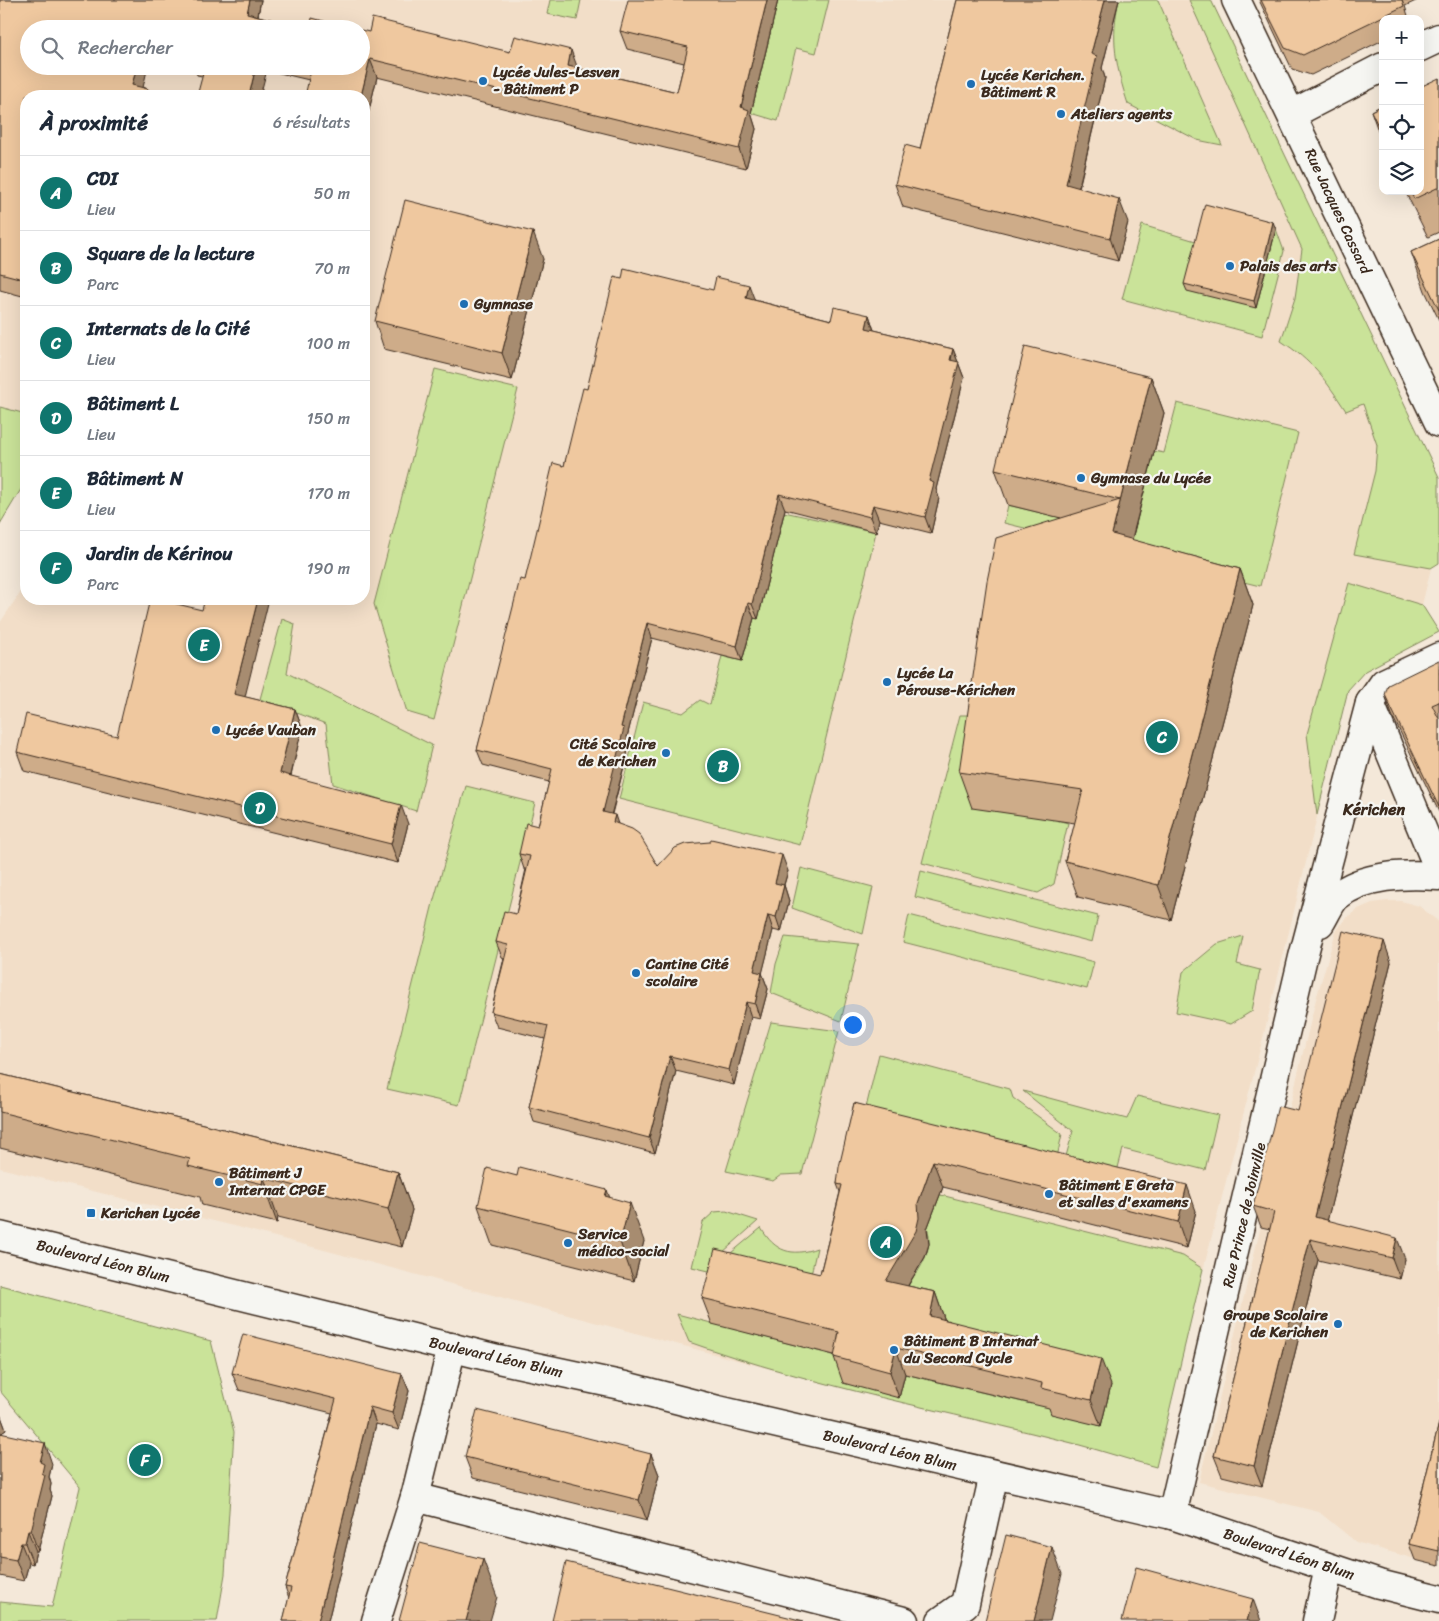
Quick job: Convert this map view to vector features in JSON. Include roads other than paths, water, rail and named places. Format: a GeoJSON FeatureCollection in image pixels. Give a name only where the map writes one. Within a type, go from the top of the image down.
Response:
{"type":"FeatureCollection","features":[{"type":"Feature","properties":{"kind":"street","name":"Rue Jacques Cassard"},"geometry":{"type":"LineString","coordinates":[[1236,0],[1439,423]]}},
{"type":"Feature","properties":{"kind":"street"},"geometry":{"type":"LineString","coordinates":[[1424,46],[1439,38]]}},
{"type":"Feature","properties":{"kind":"street"},"geometry":{"type":"LineString","coordinates":[[1292,114],[1379,69]]}},
{"type":"Feature","properties":{"kind":"street"},"geometry":{"type":"LineString","coordinates":[[1439,657],[1384,684],[1370,703],[1439,870]]}},
{"type":"Feature","properties":{"kind":"street","name":"Rue Prince de Joinville"},"geometry":{"type":"LineString","coordinates":[[1172,1516],[1307,943],[1370,703]]}},
{"type":"Feature","properties":{"kind":"street","name":"Rue Prince de Joinville"},"geometry":{"type":"LineString","coordinates":[[1307,943],[1335,897],[1372,879],[1412,874],[1439,876]]}},
{"type":"Feature","properties":{"kind":"street","name":"Boulevard Léon Blum"},"geometry":{"type":"LineString","coordinates":[[0,1236],[452,1347],[1172,1516],[1329,1568],[1439,1600]]}},
{"type":"Feature","properties":{"kind":"street"},"geometry":{"type":"LineString","coordinates":[[376,1621],[415,1497],[452,1347]]}},
{"type":"Feature","properties":{"kind":"street"},"geometry":{"type":"LineString","coordinates":[[941,1621],[965,1604],[994,1474]]}},
{"type":"Feature","properties":{"kind":"street"},"geometry":{"type":"LineString","coordinates":[[415,1497],[904,1621]]}},
{"type":"Feature","properties":{"kind":"street"},"geometry":{"type":"LineString","coordinates":[[1317,1621],[1329,1568]]}},
{"type":"Feature","properties":{"kind":"place","name":"Lycée Jules-Lesven - Bâtiment P"},"geometry":{"type":"Point","coordinates":[483,81]}},
{"type":"Feature","properties":{"kind":"place","name":"Lycée Kerichen. Bâtiment R"},"geometry":{"type":"Point","coordinates":[971,84]}},
{"type":"Feature","properties":{"kind":"place","name":"Ateliers agents"},"geometry":{"type":"Point","coordinates":[1061,114]}},
{"type":"Feature","properties":{"kind":"place","name":"Palais des arts"},"geometry":{"type":"Point","coordinates":[1230,266]}},
{"type":"Feature","properties":{"kind":"place","name":"Gymnase"},"geometry":{"type":"Point","coordinates":[464,304]}},
{"type":"Feature","properties":{"kind":"place","name":"Gymnase du Lycée"},"geometry":{"type":"Point","coordinates":[1081,478]}},
{"type":"Feature","properties":{"kind":"place","name":"Bâtiment N"},"geometry":{"type":"Point","coordinates":[204,645]}},
{"type":"Feature","properties":{"kind":"place","name":"Lycée La Pérouse-Kérichen"},"geometry":{"type":"Point","coordinates":[887,682]}},
{"type":"Feature","properties":{"kind":"place","name":"Lycée Vauban"},"geometry":{"type":"Point","coordinates":[216,730]}},
{"type":"Feature","properties":{"kind":"place","name":"Internats de la Cité"},"geometry":{"type":"Point","coordinates":[1162,737]}},
{"type":"Feature","properties":{"kind":"place","name":"Cité Scolaire de Kerichen"},"geometry":{"type":"Point","coordinates":[666,753]}},
{"type":"Feature","properties":{"kind":"place","name":"Square de la lecture"},"geometry":{"type":"Point","coordinates":[723,766]}},
{"type":"Feature","properties":{"kind":"place","name":"Bâtiment L"},"geometry":{"type":"Point","coordinates":[260,808]}},
{"type":"Feature","properties":{"kind":"place","name":"Cantine Cité scolaire"},"geometry":{"type":"Point","coordinates":[636,973]}},
{"type":"Feature","properties":{"kind":"place","name":"Bâtiment J Internat CPGE"},"geometry":{"type":"Point","coordinates":[219,1182]}},
{"type":"Feature","properties":{"kind":"place","name":"Bâtiment E Greta et salles d'examens"},"geometry":{"type":"Point","coordinates":[1049,1194]}},
{"type":"Feature","properties":{"kind":"place","name":"Kerichen Lycée"},"geometry":{"type":"Point","coordinates":[91,1213]}},
{"type":"Feature","properties":{"kind":"place","name":"CDI"},"geometry":{"type":"Point","coordinates":[886,1242]}},
{"type":"Feature","properties":{"kind":"place","name":"Service médico-social"},"geometry":{"type":"Point","coordinates":[568,1243]}},
{"type":"Feature","properties":{"kind":"place","name":"Groupe Scolaire de Kerichen"},"geometry":{"type":"Point","coordinates":[1338,1324]}},
{"type":"Feature","properties":{"kind":"place","name":"Bâtiment B Internat du Second Cycle"},"geometry":{"type":"Point","coordinates":[894,1350]}},
{"type":"Feature","properties":{"kind":"place","name":"Jardin de Kérinou"},"geometry":{"type":"Point","coordinates":[145,1460]}},
{"type":"Feature","properties":{"kind":"district","name":"Kérichen"},"geometry":{"type":"Point","coordinates":[1374,809]}}]}
